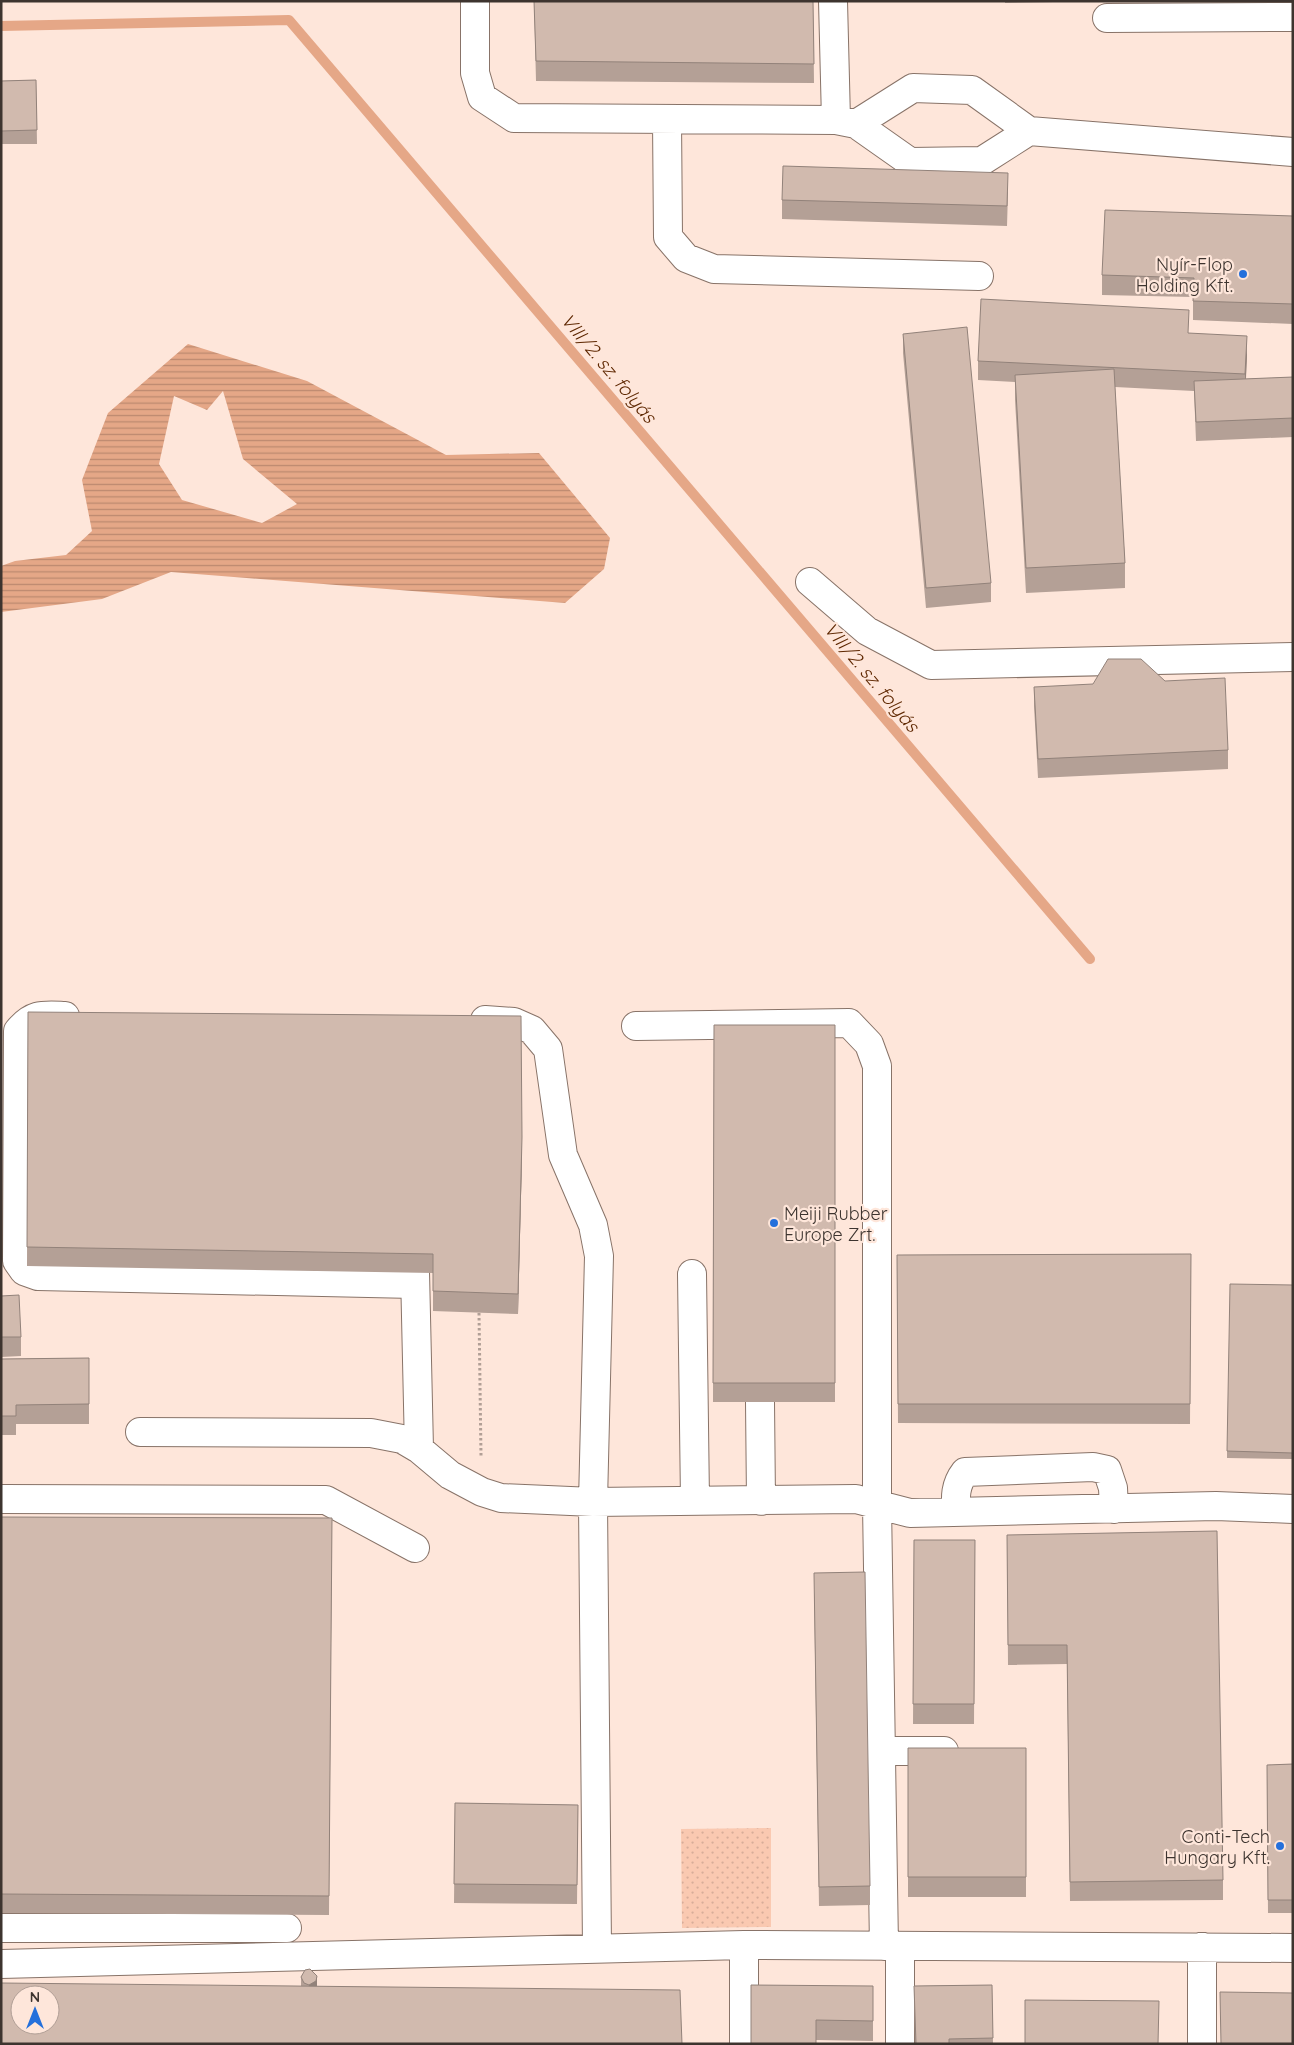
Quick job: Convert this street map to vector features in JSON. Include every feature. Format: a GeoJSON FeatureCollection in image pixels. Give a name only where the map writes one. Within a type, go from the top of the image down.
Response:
{"type":"FeatureCollection","features":[{"type":"Feature","properties":{"kind":"lane"},"geometry":{"type":"LineString","coordinates":[[475,1],[475,73],[482,97],[514,118],[846,122],[913,88],[972,90],[1029,130],[1293,152]]}},
{"type":"Feature","properties":{"kind":"lane"},"geometry":{"type":"LineString","coordinates":[[833,1],[846,122]]}},
{"type":"Feature","properties":{"kind":"lane"},"geometry":{"type":"LineString","coordinates":[[1107,18],[1293,17]]}},
{"type":"Feature","properties":{"kind":"lane"},"geometry":{"type":"LineString","coordinates":[[667,120],[668,237],[686,258],[714,269],[979,276]]}},
{"type":"Feature","properties":{"kind":"lane"},"geometry":{"type":"LineString","coordinates":[[846,122],[910,162],[982,161],[1029,130]]}},
{"type":"Feature","properties":{"kind":"lane"},"geometry":{"type":"LineString","coordinates":[[810,582],[867,631],[931,665],[1293,657]]}},
{"type":"Feature","properties":{"kind":"lane"},"geometry":{"type":"LineString","coordinates":[[92,1016],[43,1015],[28,1019],[18,1031],[17,1261],[24,1271],[38,1276],[415,1278],[419,1449]]}},
{"type":"Feature","properties":{"kind":"lane"},"geometry":{"type":"LineString","coordinates":[[457,1020],[514,1022],[532,1030],[548,1049],[563,1155],[593,1225],[599,1256],[593,1502],[597,1948]]}},
{"type":"Feature","properties":{"kind":"lane"},"geometry":{"type":"LineString","coordinates":[[636,1026],[849,1024],[869,1044],[876,1066],[876,1505],[881,1751],[892,1946],[900,2044]]}},
{"type":"Feature","properties":{"kind":"lane"},"geometry":{"type":"LineString","coordinates":[[692,1274],[695,1501]]}},
{"type":"Feature","properties":{"kind":"lane"},"geometry":{"type":"LineString","coordinates":[[760,1402],[761,1501]]}},
{"type":"Feature","properties":{"kind":"lane"},"geometry":{"type":"LineString","coordinates":[[140,1432],[371,1434],[402,1439],[419,1449],[450,1475],[482,1492],[501,1498],[593,1502],[856,1499],[910,1513],[1216,1506],[1293,1509]]}},
{"type":"Feature","properties":{"kind":"lane"},"geometry":{"type":"LineString","coordinates":[[957,1512],[955,1495],[959,1480],[965,1472],[1093,1467],[1107,1470],[1113,1488],[1114,1509]]}},
{"type":"Feature","properties":{"kind":"lane"},"geometry":{"type":"LineString","coordinates":[[1,1499],[326,1500],[415,1548]]}},
{"type":"Feature","properties":{"kind":"lane"},"geometry":{"type":"LineString","coordinates":[[881,1751],[968,1751]]}},
{"type":"Feature","properties":{"kind":"lane"},"geometry":{"type":"LineString","coordinates":[[1,1928],[287,1928]]}},
{"type":"Feature","properties":{"kind":"lane"},"geometry":{"type":"LineString","coordinates":[[744,1945],[744,2044]]}},
{"type":"Feature","properties":{"kind":"lane"},"geometry":{"type":"LineString","coordinates":[[1,1964],[744,1945],[1293,1948]]}},
{"type":"Feature","properties":{"kind":"lane"},"geometry":{"type":"LineString","coordinates":[[1202,1947],[1202,2044]]}},
{"type":"Feature","properties":{"kind":"path"},"geometry":{"type":"LineString","coordinates":[[478,1313],[482,1492]]}},
{"type":"Feature","properties":{"kind":"shaded area"},"geometry":{"type":"Polygon","coordinates":[[[188,344],[307,381],[446,455],[539,453],[610,538],[604,569],[565,603],[171,572],[102,599],[1,612],[1,566],[15,561],[66,555],[92,531],[82,480],[108,413],[188,344]],[[223,391],[207,410],[174,396],[159,464],[182,500],[262,523],[297,504],[243,459],[223,391]]]}},
{"type":"Feature","properties":{"kind":"shaded area"},"geometry":{"type":"Polygon","coordinates":[[[771,1828],[771,1927],[682,1928],[681,1829],[771,1828]]]}},
{"type":"Feature","properties":{"kind":"building"},"geometry":{"type":"Polygon","coordinates":[[[534,1],[813,1],[814,64],[536,61],[534,1]]]}},
{"type":"Feature","properties":{"kind":"building"},"geometry":{"type":"Polygon","coordinates":[[[36,80],[37,130],[1,131],[1,81],[36,80]]]}},
{"type":"Feature","properties":{"kind":"building"},"geometry":{"type":"Polygon","coordinates":[[[783,166],[1008,173],[1007,206],[782,200],[783,166]]]}},
{"type":"Feature","properties":{"kind":"building"},"geometry":{"type":"Polygon","coordinates":[[[1105,210],[1293,216],[1293,304],[1193,301],[1194,278],[1102,275],[1105,210]]]}},
{"type":"Feature","properties":{"kind":"building"},"geometry":{"type":"Polygon","coordinates":[[[981,299],[1189,310],[1188,333],[1247,336],[1245,374],[978,361],[981,299]]]}},
{"type":"Feature","properties":{"kind":"building"},"geometry":{"type":"Polygon","coordinates":[[[967,327],[991,583],[926,588],[903,334],[967,327]]]}},
{"type":"Feature","properties":{"kind":"building"},"geometry":{"type":"Polygon","coordinates":[[[1114,369],[1125,563],[1026,568],[1015,375],[1114,369]]]}},
{"type":"Feature","properties":{"kind":"building"},"geometry":{"type":"Polygon","coordinates":[[[1293,377],[1293,418],[1196,422],[1194,381],[1293,377]]]}},
{"type":"Feature","properties":{"kind":"building"},"geometry":{"type":"Polygon","coordinates":[[[1108,659],[1141,659],[1165,681],[1225,678],[1228,750],[1038,759],[1034,687],[1093,684],[1108,659]]]}},
{"type":"Feature","properties":{"kind":"building"},"geometry":{"type":"Polygon","coordinates":[[[28,1012],[521,1016],[522,1137],[518,1294],[433,1291],[433,1254],[27,1247],[28,1012]]]}},
{"type":"Feature","properties":{"kind":"building","name":"Meiji Rubber Europe Zrt."},"geometry":{"type":"Polygon","coordinates":[[[714,1025],[835,1025],[835,1383],[713,1383],[714,1025]]]}},
{"type":"Feature","properties":{"kind":"building"},"geometry":{"type":"Polygon","coordinates":[[[1191,1254],[1190,1404],[898,1404],[897,1255],[1191,1254]]]}},
{"type":"Feature","properties":{"kind":"building"},"geometry":{"type":"Polygon","coordinates":[[[1230,1284],[1293,1285],[1293,1453],[1227,1451],[1230,1284]]]}},
{"type":"Feature","properties":{"kind":"building"},"geometry":{"type":"Polygon","coordinates":[[[19,1295],[21,1337],[1,1337],[1,1296],[19,1295]]]}},
{"type":"Feature","properties":{"kind":"building"},"geometry":{"type":"Polygon","coordinates":[[[89,1358],[89,1404],[16,1405],[16,1416],[1,1416],[1,1359],[89,1358]]]}},
{"type":"Feature","properties":{"kind":"building"},"geometry":{"type":"Polygon","coordinates":[[[1,1517],[332,1518],[329,1896],[1,1894],[1,1517]]]}},
{"type":"Feature","properties":{"kind":"building"},"geometry":{"type":"Polygon","coordinates":[[[1217,1531],[1223,1880],[1070,1882],[1067,1645],[1008,1645],[1007,1535],[1217,1531]]]}},
{"type":"Feature","properties":{"kind":"building"},"geometry":{"type":"Polygon","coordinates":[[[914,1540],[975,1540],[974,1704],[913,1704],[914,1540]]]}},
{"type":"Feature","properties":{"kind":"building"},"geometry":{"type":"Polygon","coordinates":[[[865,1572],[870,1886],[819,1887],[814,1573],[865,1572]]]}},
{"type":"Feature","properties":{"kind":"building"},"geometry":{"type":"Polygon","coordinates":[[[908,1748],[1026,1748],[1026,1877],[908,1877],[908,1748]]]}},
{"type":"Feature","properties":{"kind":"building","name":"Conti-Tech Hungary Kft."},"geometry":{"type":"Polygon","coordinates":[[[1293,1764],[1293,1900],[1268,1900],[1267,1765],[1293,1764]]]}},
{"type":"Feature","properties":{"kind":"building"},"geometry":{"type":"Polygon","coordinates":[[[455,1803],[578,1805],[577,1885],[454,1884],[455,1803]]]}},
{"type":"Feature","properties":{"kind":"building"},"geometry":{"type":"Polygon","coordinates":[[[310,1969],[317,1976],[316,1981],[309,1985],[304,1983],[301,1977],[305,1970],[310,1969]]]}},
{"type":"Feature","properties":{"kind":"building"},"geometry":{"type":"Polygon","coordinates":[[[1,1983],[680,1990],[682,2044],[1,2044],[1,1983]]]}},
{"type":"Feature","properties":{"kind":"building"},"geometry":{"type":"Polygon","coordinates":[[[751,1985],[873,1986],[873,2021],[816,2020],[816,2044],[751,2044],[751,1985]]]}},
{"type":"Feature","properties":{"kind":"building"},"geometry":{"type":"Polygon","coordinates":[[[992,1985],[993,2038],[949,2039],[949,2044],[916,2044],[914,1986],[992,1985]]]}},
{"type":"Feature","properties":{"kind":"building"},"geometry":{"type":"Polygon","coordinates":[[[1220,1992],[1293,1993],[1293,2044],[1221,2044],[1220,1992]]]}},
{"type":"Feature","properties":{"kind":"building"},"geometry":{"type":"Polygon","coordinates":[[[1025,2000],[1159,2001],[1158,2044],[1025,2044],[1025,2000]]]}},
{"type":"Feature","properties":{"kind":"waterway","name":"VIII/2. sz. folyás"},"geometry":{"type":"LineString","coordinates":[[1,26],[289,20],[1090,959]]}},
{"type":"Feature","properties":{"kind":"place","name":"Nyír-Flop Holding Kft."},"geometry":{"type":"Point","coordinates":[1243,274]}},
{"type":"Feature","properties":{"kind":"place","name":"Meiji Rubber Europe Zrt."},"geometry":{"type":"Point","coordinates":[774,1223]}},
{"type":"Feature","properties":{"kind":"place","name":"Conti-Tech Hungary Kft."},"geometry":{"type":"Point","coordinates":[1280,1846]}}]}
